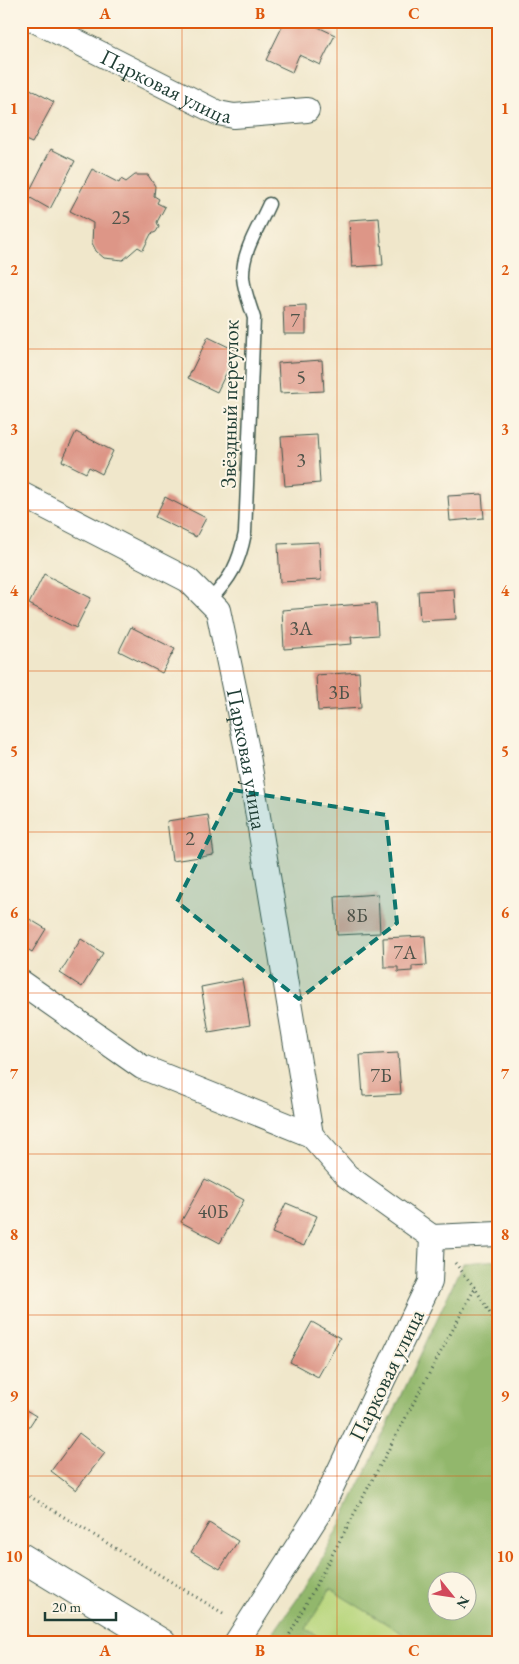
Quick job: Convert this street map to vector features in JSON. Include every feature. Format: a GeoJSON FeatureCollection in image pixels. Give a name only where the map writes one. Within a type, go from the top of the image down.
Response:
{"type":"FeatureCollection","features":[{"type":"Feature","properties":{"kind":"main road"},"geometry":{"type":"LineString","coordinates":[[21,1557],[162,1643]]}},
{"type":"Feature","properties":{"kind":"street","name":"Парковая улица"},"geometry":{"type":"LineString","coordinates":[[36,21],[218,113],[234,116],[307,110]]}},
{"type":"Feature","properties":{"kind":"street","name":"Парковая улица"},"geometry":{"type":"LineString","coordinates":[[21,494],[188,580],[218,610],[247,750],[311,1135]]}},
{"type":"Feature","properties":{"kind":"street"},"geometry":{"type":"LineString","coordinates":[[21,982],[142,1067],[311,1135],[347,1176],[432,1237],[498,1234]]}},
{"type":"Feature","properties":{"kind":"street","name":"Парковая улица"},"geometry":{"type":"LineString","coordinates":[[241,1635],[320,1511],[430,1282],[432,1237]]}},
{"type":"Feature","properties":{"kind":"lane","name":"Звёздный переулок"},"geometry":{"type":"LineString","coordinates":[[209,601],[232,574],[241,556],[245,533],[254,318],[245,290],[244,267],[247,252],[269,204]]}},
{"type":"Feature","properties":{"kind":"path"},"geometry":{"type":"LineString","coordinates":[[285,1643],[475,1288],[498,1326]]}},
{"type":"Feature","properties":{"kind":"path"},"geometry":{"type":"LineString","coordinates":[[21,1492],[241,1635]]}},
{"type":"Feature","properties":{"kind":"highlighted area"},"geometry":{"type":"Polygon","coordinates":[[[233,790],[386,815],[397,923],[299,999],[177,902],[233,790]]]}},
{"type":"Feature","properties":{"kind":"green space"},"geometry":{"type":"Polygon","coordinates":[[[498,1260],[498,1643],[418,1643],[330,1589],[306,1629],[328,1643],[266,1643],[315,1574],[371,1461],[463,1263],[498,1260]]]}},
{"type":"Feature","properties":{"kind":"green space"},"geometry":{"type":"Polygon","coordinates":[[[330,1589],[418,1643],[328,1643],[306,1629],[330,1589]]]}},
{"type":"Feature","properties":{"kind":"building"},"geometry":{"type":"Polygon","coordinates":[[[285,21],[305,21],[335,35],[320,65],[299,55],[292,72],[266,60],[285,21]]]}},
{"type":"Feature","properties":{"kind":"building"},"geometry":{"type":"Polygon","coordinates":[[[21,84],[54,102],[32,143],[21,138],[21,84]]]}},
{"type":"Feature","properties":{"kind":"building"},"geometry":{"type":"Polygon","coordinates":[[[51,149],[75,161],[50,209],[27,196],[51,149]]]}},
{"type":"Feature","properties":{"kind":"building"},"geometry":{"type":"Polygon","coordinates":[[[92,169],[119,183],[121,179],[126,182],[135,175],[148,175],[155,186],[154,196],[159,199],[157,203],[165,207],[157,222],[159,227],[156,232],[151,234],[143,250],[138,247],[123,260],[104,258],[96,251],[92,243],[93,223],[70,211],[92,169]]]}},
{"type":"Feature","properties":{"kind":"building"},"geometry":{"type":"Polygon","coordinates":[[[379,218],[383,265],[352,267],[349,220],[379,218]]]}},
{"type":"Feature","properties":{"kind":"building"},"geometry":{"type":"Polygon","coordinates":[[[306,305],[306,334],[284,334],[283,306],[306,305]]]}},
{"type":"Feature","properties":{"kind":"building"},"geometry":{"type":"Polygon","coordinates":[[[208,337],[237,351],[217,392],[188,378],[208,337]]]}},
{"type":"Feature","properties":{"kind":"building"},"geometry":{"type":"Polygon","coordinates":[[[322,360],[324,391],[280,393],[278,363],[322,360]]]}},
{"type":"Feature","properties":{"kind":"building"},"geometry":{"type":"Polygon","coordinates":[[[76,432],[113,451],[102,474],[89,467],[86,473],[62,461],[76,432]]]}},
{"type":"Feature","properties":{"kind":"building"},"geometry":{"type":"Polygon","coordinates":[[[317,435],[320,483],[285,486],[281,437],[317,435]]]}},
{"type":"Feature","properties":{"kind":"building"},"geometry":{"type":"Polygon","coordinates":[[[482,494],[484,518],[450,521],[448,496],[482,494]]]}},
{"type":"Feature","properties":{"kind":"building"},"geometry":{"type":"Polygon","coordinates":[[[165,497],[206,518],[196,537],[155,517],[165,497]]]}},
{"type":"Feature","properties":{"kind":"building"},"geometry":{"type":"Polygon","coordinates":[[[319,542],[321,580],[280,582],[278,544],[319,542]]]}},
{"type":"Feature","properties":{"kind":"building"},"geometry":{"type":"Polygon","coordinates":[[[44,574],[91,598],[76,628],[29,604],[44,574]]]}},
{"type":"Feature","properties":{"kind":"building"},"geometry":{"type":"Polygon","coordinates":[[[454,589],[456,619],[420,621],[418,591],[454,589]]]}},
{"type":"Feature","properties":{"kind":"building"},"geometry":{"type":"Polygon","coordinates":[[[376,603],[378,635],[351,637],[352,644],[284,649],[282,610],[376,603]]]}},
{"type":"Feature","properties":{"kind":"building"},"geometry":{"type":"Polygon","coordinates":[[[131,627],[175,649],[162,673],[119,651],[131,627]]]}},
{"type":"Feature","properties":{"kind":"building"},"geometry":{"type":"Polygon","coordinates":[[[359,672],[361,708],[318,711],[316,675],[359,672]]]}},
{"type":"Feature","properties":{"kind":"building"},"geometry":{"type":"Polygon","coordinates":[[[208,815],[214,855],[172,861],[167,821],[208,815]]]}},
{"type":"Feature","properties":{"kind":"building"},"geometry":{"type":"Polygon","coordinates":[[[378,894],[380,933],[337,935],[335,897],[378,894]]]}},
{"type":"Feature","properties":{"kind":"building"},"geometry":{"type":"Polygon","coordinates":[[[21,914],[46,929],[32,952],[21,945],[21,914]]]}},
{"type":"Feature","properties":{"kind":"building"},"geometry":{"type":"Polygon","coordinates":[[[425,936],[427,965],[412,966],[412,971],[398,972],[398,967],[384,967],[383,938],[425,936]]]}},
{"type":"Feature","properties":{"kind":"building"},"geometry":{"type":"Polygon","coordinates":[[[81,939],[103,953],[82,987],[60,973],[81,939]]]}},
{"type":"Feature","properties":{"kind":"building"},"geometry":{"type":"Polygon","coordinates":[[[242,979],[250,1025],[209,1032],[201,987],[242,979]]]}},
{"type":"Feature","properties":{"kind":"building"},"geometry":{"type":"Polygon","coordinates":[[[398,1053],[401,1094],[363,1096],[360,1055],[398,1053]]]}},
{"type":"Feature","properties":{"kind":"building"},"geometry":{"type":"Polygon","coordinates":[[[205,1179],[244,1200],[220,1243],[181,1222],[205,1179]]]}},
{"type":"Feature","properties":{"kind":"building"},"geometry":{"type":"Polygon","coordinates":[[[286,1203],[317,1216],[304,1246],[272,1233],[286,1203]]]}},
{"type":"Feature","properties":{"kind":"building"},"geometry":{"type":"Polygon","coordinates":[[[312,1322],[340,1338],[318,1377],[290,1362],[312,1322]]]}},
{"type":"Feature","properties":{"kind":"building"},"geometry":{"type":"Polygon","coordinates":[[[21,1407],[36,1416],[21,1439],[21,1407]]]}},
{"type":"Feature","properties":{"kind":"building"},"geometry":{"type":"Polygon","coordinates":[[[79,1433],[105,1453],[76,1490],[51,1471],[79,1433]]]}},
{"type":"Feature","properties":{"kind":"building"},"geometry":{"type":"Polygon","coordinates":[[[209,1523],[238,1541],[220,1569],[191,1552],[209,1523]]]}},
{"type":"Feature","properties":{"kind":"building"},"geometry":{"type":"Polygon","coordinates":[[[21,1631],[40,1643],[21,1643],[21,1631]]]}}]}
